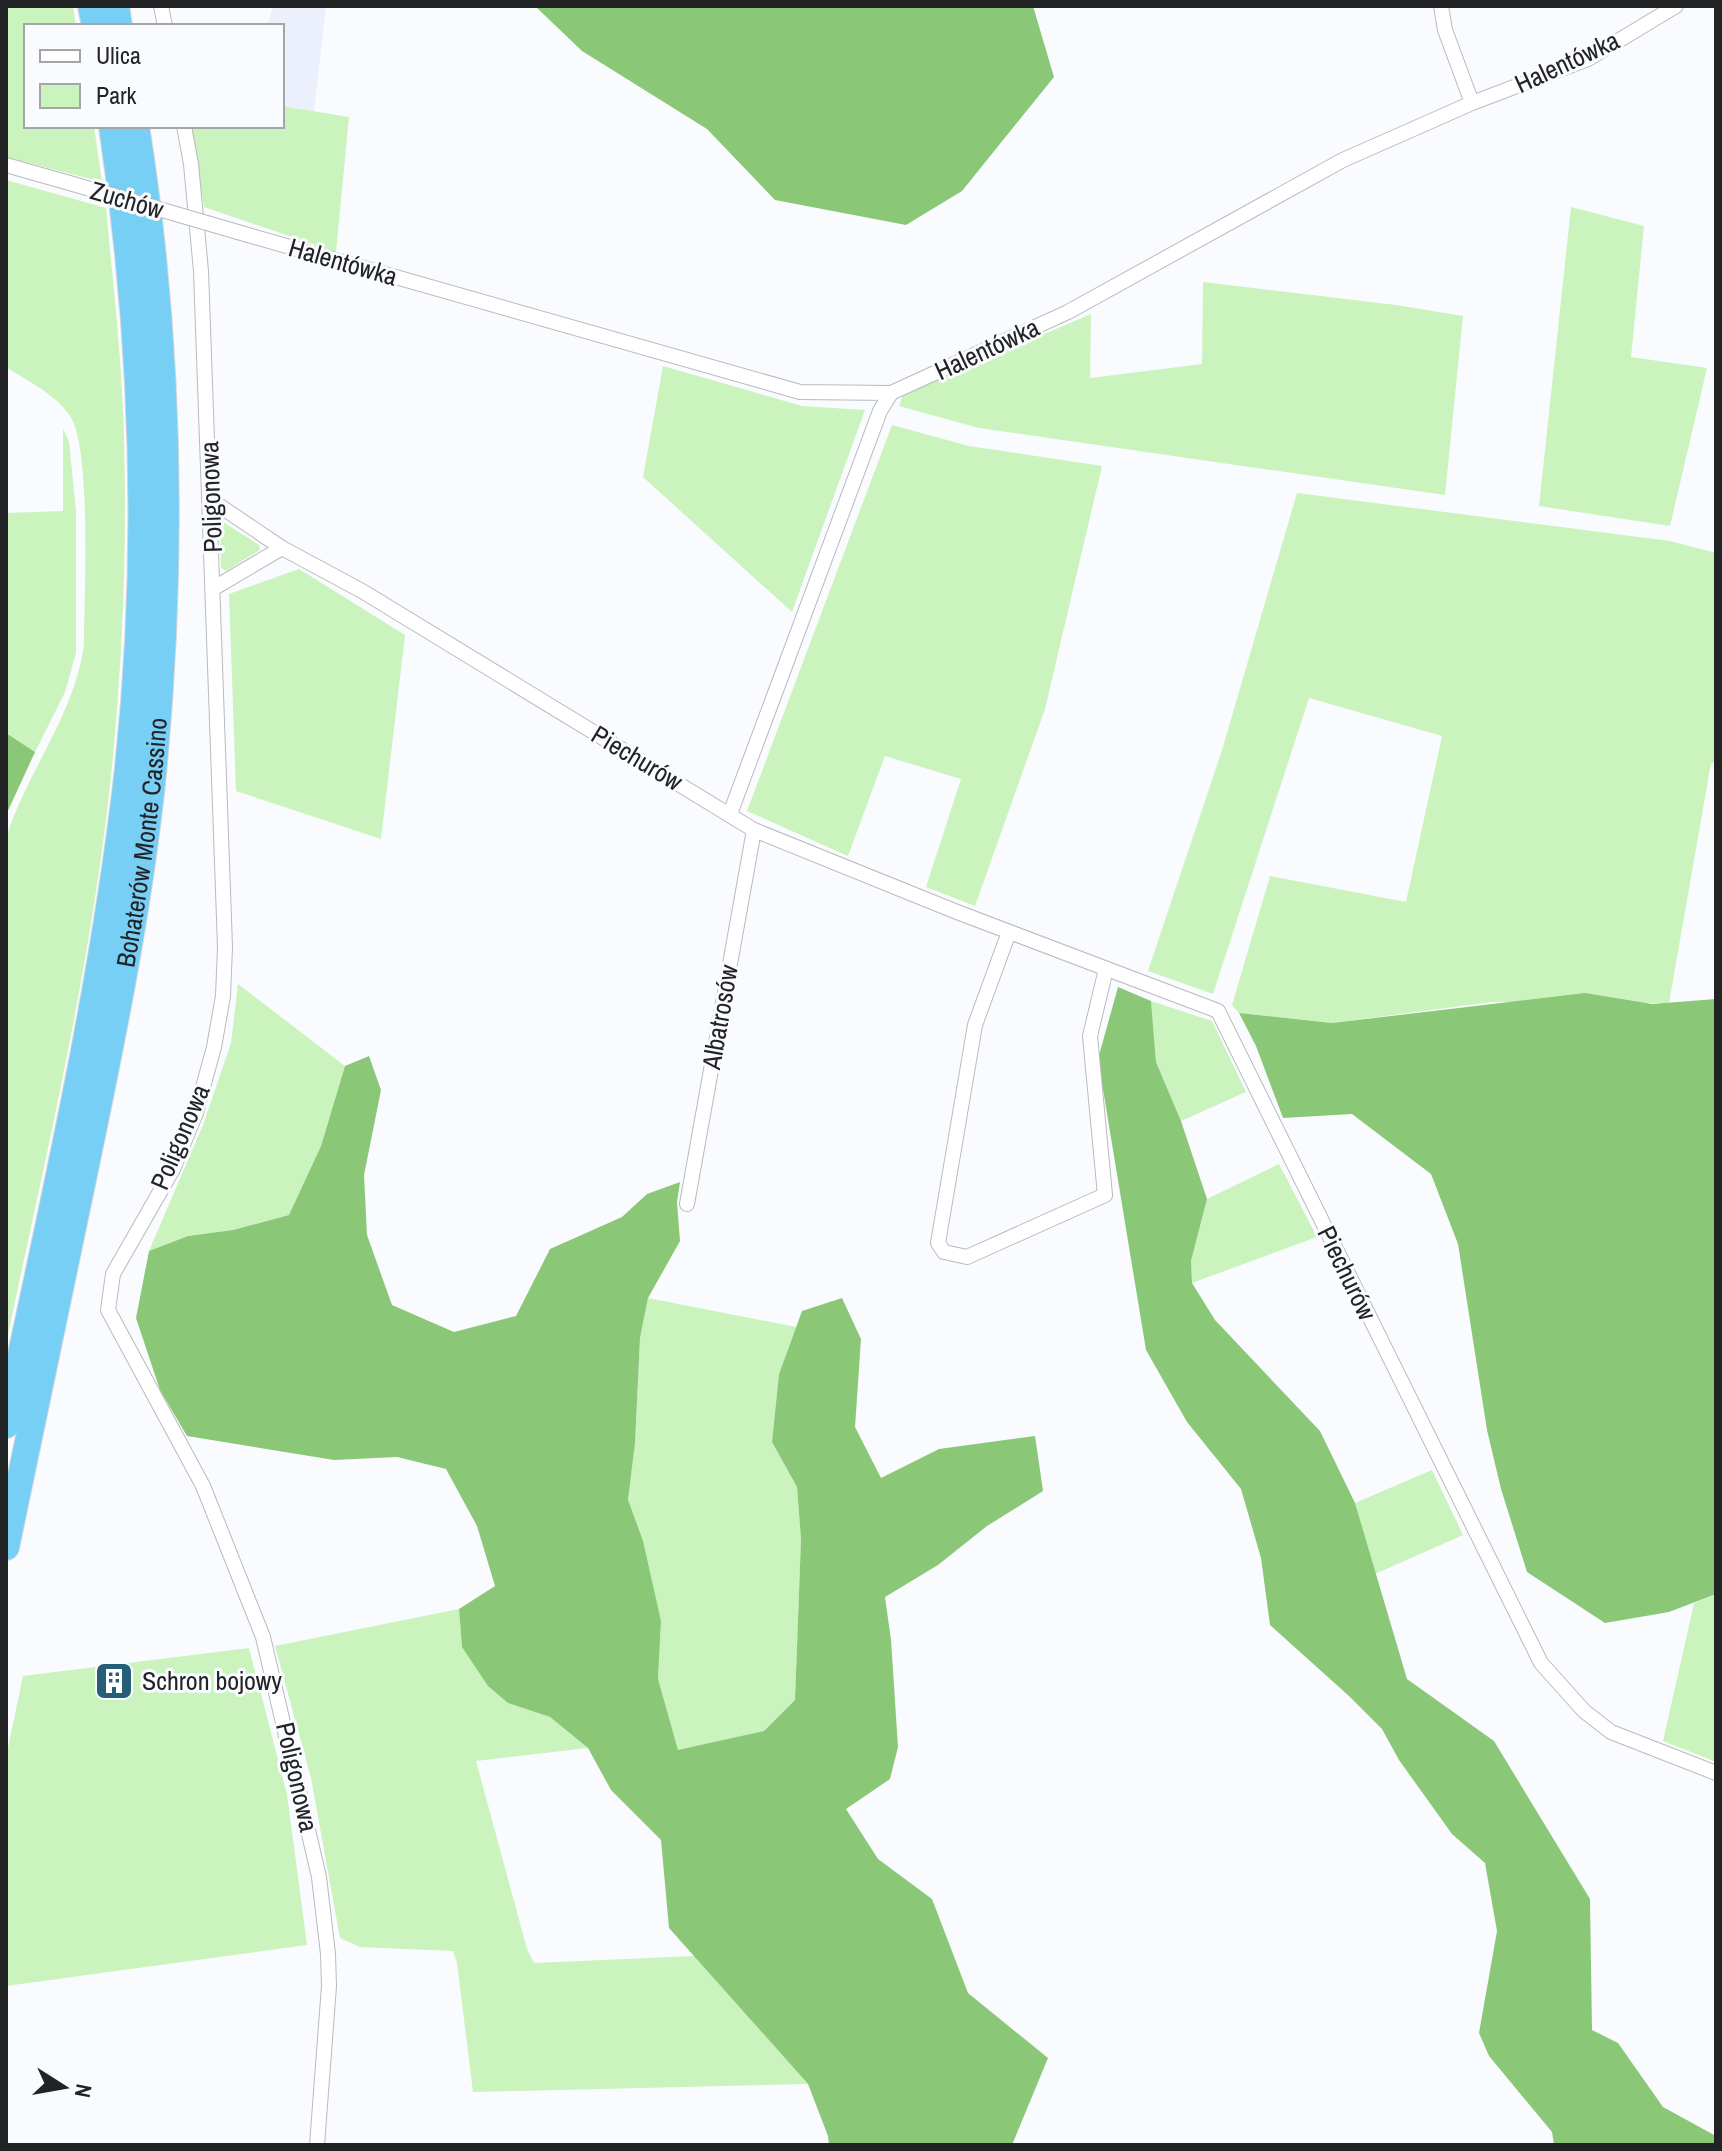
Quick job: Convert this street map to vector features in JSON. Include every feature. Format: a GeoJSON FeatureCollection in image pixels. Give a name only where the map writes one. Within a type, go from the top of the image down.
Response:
{"type":"FeatureCollection","features":[{"type":"Feature","properties":{"kind":"highway","name":"Bohaterów Monte Cassino"},"geometry":{"type":"LineString","coordinates":[[6,1425],[90,1016],[122,819],[136,668],[143,535],[138,396],[127,238],[112,128]]}},
{"type":"Feature","properties":{"kind":"highway","name":"Bohaterów Monte Cassino"},"geometry":{"type":"LineString","coordinates":[[6,1547],[116,1020],[152,778],[162,670],[168,535],[165,399],[151,232],[136,128]]}},
{"type":"Feature","properties":{"kind":"street"},"geometry":{"type":"LineString","coordinates":[[1441,6],[1445,30],[1472,103]]}},
{"type":"Feature","properties":{"kind":"street","name":"Halentówka"},"geometry":{"type":"LineString","coordinates":[[248,235],[800,392],[891,393],[1068,312],[1343,160],[1472,103],[1588,59],[1676,6]]}},
{"type":"Feature","properties":{"kind":"street","name":"Poligonowa"},"geometry":{"type":"LineString","coordinates":[[184,128],[191,164],[201,271],[225,947],[223,996],[214,1047],[196,1113],[173,1169],[113,1274],[108,1310],[203,1486],[267,1651],[319,1877],[328,1954],[329,1986],[317,2145]]}},
{"type":"Feature","properties":{"kind":"street","name":"Zuchów"},"geometry":{"type":"LineString","coordinates":[[6,165],[248,235]]}},
{"type":"Feature","properties":{"kind":"street"},"geometry":{"type":"LineString","coordinates":[[730,814],[880,411],[891,393]]}},
{"type":"Feature","properties":{"kind":"street","name":"Piechurów"},"geometry":{"type":"LineString","coordinates":[[211,500],[282,548],[362,591],[754,830],[1218,1011],[1529,1643],[1555,1682],[1603,1727],[1627,1740],[1716,1773]]}},
{"type":"Feature","properties":{"kind":"street"},"geometry":{"type":"LineString","coordinates":[[214,588],[282,548]]}},
{"type":"Feature","properties":{"kind":"street","name":"Albatrosów"},"geometry":{"type":"LineString","coordinates":[[687,1204],[754,830]]}},
{"type":"Feature","properties":{"kind":"street"},"geometry":{"type":"LineString","coordinates":[[1009,932],[975,1025],[938,1243],[944,1252],[967,1257],[1105,1195],[1090,1036],[1106,969]]}},
{"type":"Feature","properties":{"kind":"shaded area"},"geometry":{"type":"Polygon","coordinates":[[[273,6],[326,6],[314,111],[284,106],[284,24],[263,24],[268,23],[273,6]]]}},
{"type":"Feature","properties":{"kind":"green space"},"geometry":{"type":"Polygon","coordinates":[[[6,6],[73,6],[76,24],[24,24],[24,128],[94,128],[102,182],[6,157],[6,6]]]}},
{"type":"Feature","properties":{"kind":"green space"},"geometry":{"type":"Polygon","coordinates":[[[535,6],[1033,6],[1054,77],[962,191],[906,225],[775,200],[707,129],[582,51],[535,6]]]}},
{"type":"Feature","properties":{"kind":"green space"},"geometry":{"type":"Polygon","coordinates":[[[284,106],[349,117],[336,252],[204,207],[191,128],[284,128],[284,106]]]}},
{"type":"Feature","properties":{"kind":"green space"},"geometry":{"type":"Polygon","coordinates":[[[6,180],[106,208],[121,379],[125,517],[116,716],[105,830],[68,1052],[6,1344],[6,838],[26,789],[61,719],[79,670],[84,644],[85,560],[84,491],[77,433],[64,408],[6,367],[6,180]]]}},
{"type":"Feature","properties":{"kind":"green space"},"geometry":{"type":"Polygon","coordinates":[[[1571,207],[1644,226],[1631,357],[1707,368],[1670,526],[1539,506],[1571,207]]]}},
{"type":"Feature","properties":{"kind":"green space"},"geometry":{"type":"Polygon","coordinates":[[[1203,282],[1463,316],[1445,495],[979,428],[899,406],[903,395],[1091,314],[1090,378],[1202,364],[1203,282]]]}},
{"type":"Feature","properties":{"kind":"green space"},"geometry":{"type":"Polygon","coordinates":[[[663,366],[802,406],[865,410],[792,612],[643,477],[663,366]]]}},
{"type":"Feature","properties":{"kind":"green space"},"geometry":{"type":"Polygon","coordinates":[[[892,425],[969,446],[1102,466],[1045,709],[975,906],[926,887],[961,779],[885,756],[848,856],[747,811],[892,425]]]}},
{"type":"Feature","properties":{"kind":"green space"},"geometry":{"type":"Polygon","coordinates":[[[63,428],[69,442],[76,511],[76,653],[65,692],[35,752],[6,733],[6,513],[63,511],[63,428]]]}},
{"type":"Feature","properties":{"kind":"green space"},"geometry":{"type":"Polygon","coordinates":[[[1297,493],[1670,541],[1716,553],[1716,763],[1711,763],[1669,1003],[1492,1002],[1332,1023],[1239,1013],[1232,1005],[1270,876],[1406,902],[1442,736],[1309,698],[1213,994],[1148,971],[1222,750],[1297,493]]]}},
{"type":"Feature","properties":{"kind":"green space"},"geometry":{"type":"Polygon","coordinates":[[[220,520],[259,545],[260,550],[226,571],[221,568],[220,520]]]}},
{"type":"Feature","properties":{"kind":"green space"},"geometry":{"type":"Polygon","coordinates":[[[299,569],[405,635],[381,839],[236,791],[229,594],[299,569]]]}},
{"type":"Feature","properties":{"kind":"green space"},"geometry":{"type":"Polygon","coordinates":[[[6,733],[35,752],[6,815],[6,733]]]}},
{"type":"Feature","properties":{"kind":"green space"},"geometry":{"type":"Polygon","coordinates":[[[238,984],[345,1066],[321,1146],[289,1215],[233,1230],[188,1236],[149,1251],[203,1125],[231,1043],[238,984]]]}},
{"type":"Feature","properties":{"kind":"green space"},"geometry":{"type":"Polygon","coordinates":[[[1118,987],[1151,1001],[1156,1062],[1181,1121],[1207,1199],[1191,1261],[1192,1283],[1215,1320],[1320,1431],[1355,1503],[1407,1679],[1494,1741],[1590,1899],[1592,2030],[1618,2043],[1663,2107],[1716,2136],[1716,2145],[1554,2145],[1552,2132],[1489,2056],[1479,2033],[1497,1931],[1485,1863],[1452,1834],[1399,1760],[1382,1729],[1270,1625],[1261,1558],[1241,1489],[1187,1422],[1146,1350],[1098,1059],[1118,987]]]}},
{"type":"Feature","properties":{"kind":"green space"},"geometry":{"type":"Polygon","coordinates":[[[1585,993],[1652,1004],[1716,999],[1716,1594],[1669,1612],[1605,1623],[1527,1572],[1501,1489],[1487,1430],[1458,1244],[1431,1174],[1352,1114],[1283,1118],[1256,1046],[1239,1013],[1332,1023],[1585,993]]]}},
{"type":"Feature","properties":{"kind":"green space"},"geometry":{"type":"Polygon","coordinates":[[[1151,1001],[1212,1021],[1246,1092],[1181,1121],[1156,1062],[1151,1001]]]}},
{"type":"Feature","properties":{"kind":"green space"},"geometry":{"type":"Polygon","coordinates":[[[369,1056],[381,1090],[364,1175],[367,1235],[392,1305],[454,1332],[516,1316],[550,1249],[622,1217],[647,1194],[680,1182],[677,1202],[680,1241],[648,1298],[640,1338],[635,1443],[628,1500],[643,1541],[661,1621],[658,1679],[678,1750],[764,1731],[795,1700],[801,1539],[797,1487],[772,1442],[779,1374],[802,1311],[842,1298],[861,1339],[855,1427],[881,1478],[939,1449],[1035,1436],[1043,1491],[987,1526],[938,1565],[885,1597],[898,1747],[890,1779],[846,1809],[878,1859],[932,1899],[968,1993],[1048,2058],[1012,2145],[829,2145],[808,2084],[669,1928],[661,1840],[611,1790],[588,1748],[550,1717],[508,1703],[488,1686],[462,1647],[459,1609],[495,1586],[477,1526],[446,1469],[397,1457],[334,1460],[187,1436],[160,1390],[136,1318],[149,1251],[188,1236],[233,1230],[289,1215],[321,1146],[345,1066],[369,1056]]]}},
{"type":"Feature","properties":{"kind":"green space"},"geometry":{"type":"Polygon","coordinates":[[[1279,1164],[1317,1237],[1192,1283],[1191,1261],[1207,1199],[1279,1164]]]}},
{"type":"Feature","properties":{"kind":"green space"},"geometry":{"type":"Polygon","coordinates":[[[648,1298],[796,1327],[779,1374],[772,1442],[797,1487],[801,1539],[795,1700],[764,1731],[678,1751],[658,1679],[661,1621],[628,1500],[635,1443],[640,1338],[648,1298]]]}},
{"type":"Feature","properties":{"kind":"green space"},"geometry":{"type":"Polygon","coordinates":[[[1432,1470],[1463,1535],[1375,1574],[1355,1503],[1432,1470]]]}},
{"type":"Feature","properties":{"kind":"green space"},"geometry":{"type":"Polygon","coordinates":[[[1716,1594],[1716,1762],[1663,1741],[1694,1603],[1716,1594]]]}},
{"type":"Feature","properties":{"kind":"green space"},"geometry":{"type":"Polygon","coordinates":[[[459,1609],[462,1647],[508,1703],[550,1717],[588,1748],[476,1761],[527,1949],[534,1963],[694,1956],[808,2084],[473,2092],[453,1951],[360,1947],[340,1938],[311,1778],[275,1646],[459,1609]]]}},
{"type":"Feature","properties":{"kind":"green space"},"geometry":{"type":"Polygon","coordinates":[[[249,1648],[287,1794],[307,1945],[6,1986],[6,1757],[23,1676],[249,1648]]]}},
{"type":"Feature","properties":{"kind":"place","name":"Schron bojowy"},"geometry":{"type":"Point","coordinates":[114,1681]}}]}
